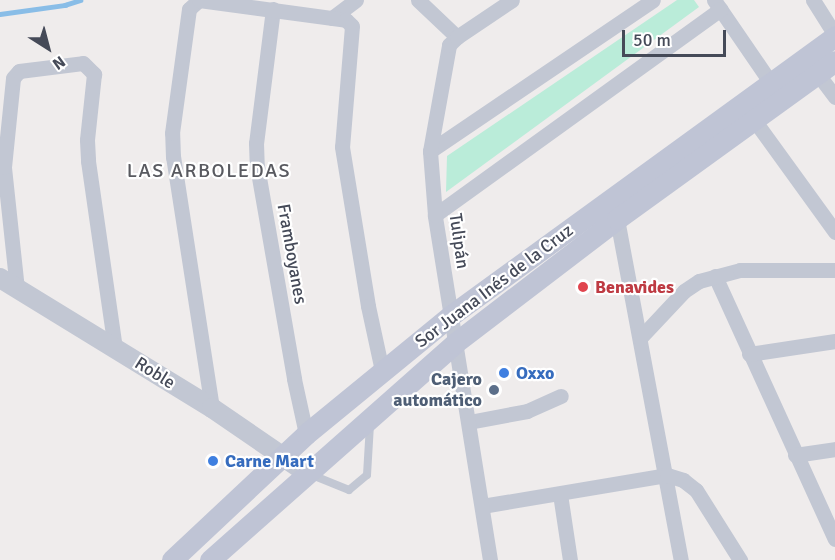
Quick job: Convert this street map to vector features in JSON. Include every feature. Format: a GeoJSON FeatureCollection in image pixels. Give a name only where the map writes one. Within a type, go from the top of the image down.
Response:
{"type":"FeatureCollection","features":[{"type":"Feature","properties":{"kind":"main road","name":"Sor Juana Inés de la Cruz"},"geometry":{"type":"LineString","coordinates":[[210,560],[455,343],[617,219],[777,91],[835,36]]}},
{"type":"Feature","properties":{"kind":"main road","name":"Sor Juana Inés de la Cruz"},"geometry":{"type":"LineString","coordinates":[[777,91],[817,74],[835,61]]}},
{"type":"Feature","properties":{"kind":"main road","name":"Sor Juana Inés de la Cruz"},"geometry":{"type":"LineString","coordinates":[[172,560],[306,434],[450,316],[542,250],[749,112]]}},
{"type":"Feature","properties":{"kind":"main road"},"geometry":{"type":"LineString","coordinates":[[542,250],[554,267]]}},
{"type":"Feature","properties":{"kind":"street"},"geometry":{"type":"LineString","coordinates":[[212,408],[173,156],[172,134],[189,9],[199,0],[332,18],[350,23],[354,29],[342,147],[368,306],[382,371]]}},
{"type":"Feature","properties":{"kind":"street"},"geometry":{"type":"LineString","coordinates":[[332,18],[356,0]]}},
{"type":"Feature","properties":{"kind":"street"},"geometry":{"type":"LineString","coordinates":[[418,0],[457,37],[512,0]]}},
{"type":"Feature","properties":{"kind":"street"},"geometry":{"type":"LineString","coordinates":[[430,152],[653,0]]}},
{"type":"Feature","properties":{"kind":"street"},"geometry":{"type":"LineString","coordinates":[[813,0],[835,36]]}},
{"type":"Feature","properties":{"kind":"street"},"geometry":{"type":"LineString","coordinates":[[435,215],[718,5],[777,91]]}},
{"type":"Feature","properties":{"kind":"street","name":"Framboyanes"},"geometry":{"type":"LineString","coordinates":[[273,9],[256,143],[257,166],[294,379],[306,434]]}},
{"type":"Feature","properties":{"kind":"street","name":"Tulipán"},"geometry":{"type":"LineString","coordinates":[[457,37],[447,51],[430,152],[435,215],[490,560]]}},
{"type":"Feature","properties":{"kind":"street"},"geometry":{"type":"LineString","coordinates":[[17,289],[4,159],[12,78],[19,71],[83,63],[88,65],[94,74],[87,140],[88,161],[115,349]]}},
{"type":"Feature","properties":{"kind":"street"},"geometry":{"type":"LineString","coordinates":[[817,74],[835,97]]}},
{"type":"Feature","properties":{"kind":"street"},"geometry":{"type":"LineString","coordinates":[[749,112],[835,232]]}},
{"type":"Feature","properties":{"kind":"street"},"geometry":{"type":"LineString","coordinates":[[617,219],[667,475],[677,556]]}},
{"type":"Feature","properties":{"kind":"street"},"geometry":{"type":"LineString","coordinates":[[640,338],[684,291],[699,281],[740,270],[835,270]]}},
{"type":"Feature","properties":{"kind":"street"},"geometry":{"type":"LineString","coordinates":[[715,276],[835,539]]}},
{"type":"Feature","properties":{"kind":"street","name":"Roble"},"geometry":{"type":"LineString","coordinates":[[0,278],[212,408],[308,473]]}},
{"type":"Feature","properties":{"kind":"street"},"geometry":{"type":"LineString","coordinates":[[749,354],[835,341]]}},
{"type":"Feature","properties":{"kind":"street"},"geometry":{"type":"LineString","coordinates":[[469,422],[526,411],[561,396]]}},
{"type":"Feature","properties":{"kind":"street"},"geometry":{"type":"LineString","coordinates":[[795,455],[835,449]]}},
{"type":"Feature","properties":{"kind":"street"},"geometry":{"type":"LineString","coordinates":[[482,506],[560,495],[667,475],[683,480],[696,490],[740,560]]}},
{"type":"Feature","properties":{"kind":"street"},"geometry":{"type":"LineString","coordinates":[[560,495],[570,560]]}},
{"type":"Feature","properties":{"kind":"lane"},"geometry":{"type":"LineString","coordinates":[[308,473],[349,490],[367,475],[370,417]]}},
{"type":"Feature","properties":{"kind":"green space"},"geometry":{"type":"Polygon","coordinates":[[[677,0],[694,0],[699,7],[446,192],[447,156],[677,0]]]}},
{"type":"Feature","properties":{"kind":"waterway"},"geometry":{"type":"LineString","coordinates":[[0,14],[65,5],[80,0]]}},
{"type":"Feature","properties":{"kind":"place","name":"Benavides"},"geometry":{"type":"Point","coordinates":[583,287]}},
{"type":"Feature","properties":{"kind":"place","name":"Oxxo"},"geometry":{"type":"Point","coordinates":[504,373]}},
{"type":"Feature","properties":{"kind":"place","name":"Cajero automático"},"geometry":{"type":"Point","coordinates":[494,390]}},
{"type":"Feature","properties":{"kind":"place","name":"Carne Mart"},"geometry":{"type":"Point","coordinates":[213,461]}},
{"type":"Feature","properties":{"kind":"district","name":"LAS ARBOLEDAS"},"geometry":{"type":"Point","coordinates":[209,170]}}]}
